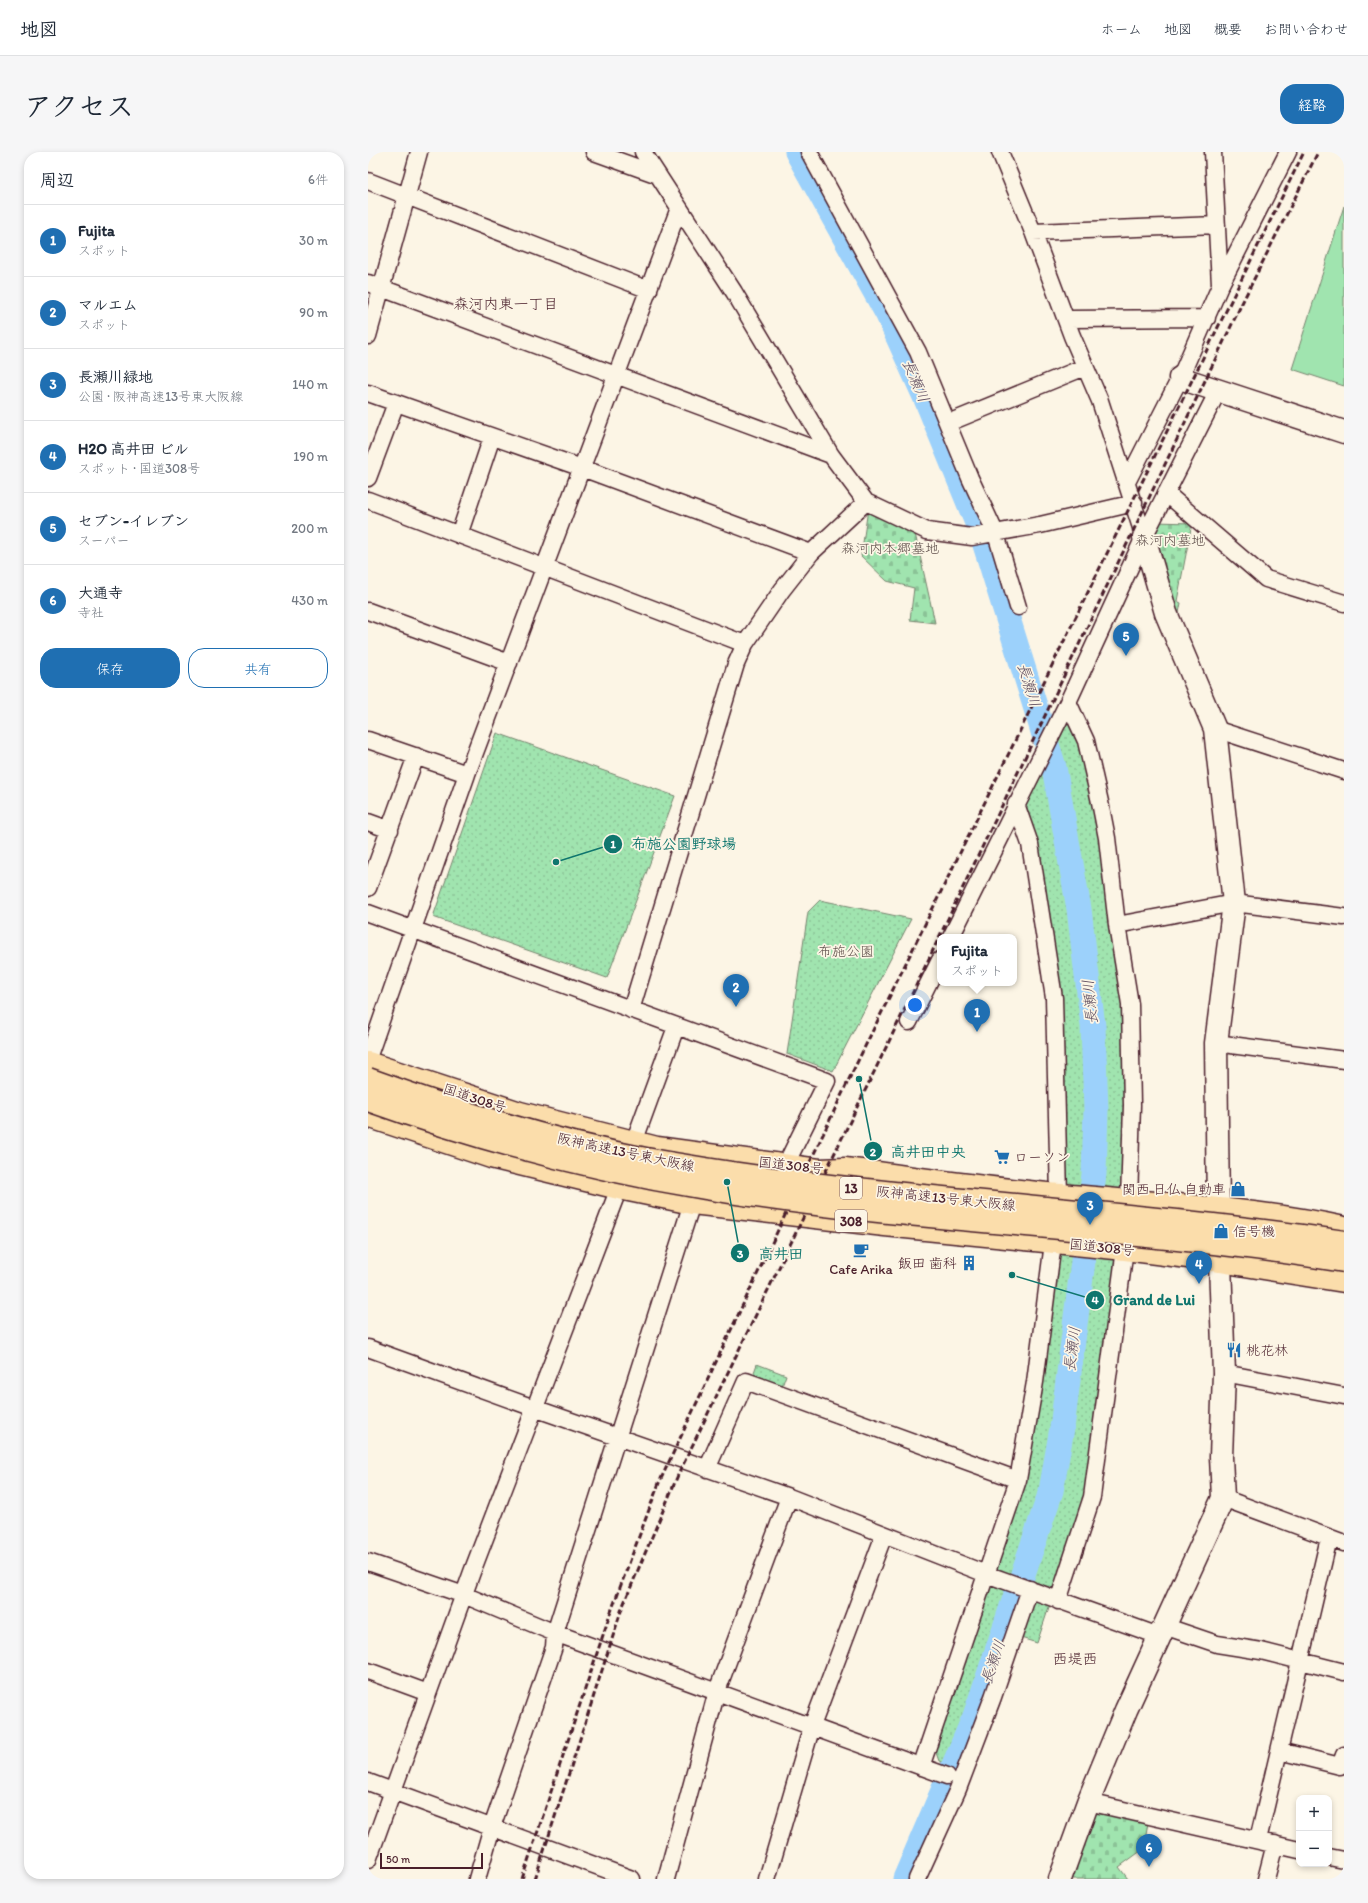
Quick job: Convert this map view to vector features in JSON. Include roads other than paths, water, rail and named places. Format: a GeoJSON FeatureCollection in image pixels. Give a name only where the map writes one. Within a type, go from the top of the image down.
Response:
{"type":"FeatureCollection","features":[{"type":"Feature","properties":{"kind":"highway","name":"国道308号"},"geometry":{"type":"LineString","coordinates":[[368,1063],[520,1113],[657,1148],[819,1170],[844,1169],[1059,1195],[1218,1208],[1312,1221],[1344,1228]]}},
{"type":"Feature","properties":{"kind":"highway","name":"阪神高速13号東大阪線"},"geometry":{"type":"LineString","coordinates":[[368,1079],[451,1108],[579,1144],[699,1168],[834,1186],[1207,1224],[1344,1242]]}},
{"type":"Feature","properties":{"kind":"highway","name":"阪神高速13号東大阪線"},"geometry":{"type":"LineString","coordinates":[[368,1100],[445,1126],[570,1160],[640,1176],[707,1188],[831,1205],[1205,1242],[1344,1261]]}},
{"type":"Feature","properties":{"kind":"highway","name":"国道308号"},"geometry":{"type":"LineString","coordinates":[[368,1116],[492,1157],[619,1188],[692,1203],[1053,1243],[1125,1249],[1220,1261],[1344,1281]]}},
{"type":"Feature","properties":{"kind":"street"},"geometry":{"type":"LineString","coordinates":[[368,336],[374,285],[408,195],[419,152]]}},
{"type":"Feature","properties":{"kind":"street"},"geometry":{"type":"LineString","coordinates":[[594,152],[658,175]]}},
{"type":"Feature","properties":{"kind":"street"},"geometry":{"type":"LineString","coordinates":[[643,152],[734,292],[831,455],[866,502],[927,531],[972,537],[996,534],[1134,504]]}},
{"type":"Feature","properties":{"kind":"street"},"geometry":{"type":"LineString","coordinates":[[808,152],[918,352],[970,478],[996,534],[1018,607]]}},
{"type":"Feature","properties":{"kind":"street"},"geometry":{"type":"LineString","coordinates":[[1000,152],[1033,232],[1085,367],[1100,401],[1144,536],[1166,613],[1215,729],[1234,903],[1216,1043],[1218,1208],[1224,1373],[1222,1456],[1223,1498],[1161,1631],[1088,1802],[1060,1879]]}},
{"type":"Feature","properties":{"kind":"street"},"geometry":{"type":"LineString","coordinates":[[1214,152],[1220,286]]}},
{"type":"Feature","properties":{"kind":"street"},"geometry":{"type":"LineString","coordinates":[[1127,482],[1180,378],[1220,286],[1288,152]]}},
{"type":"Feature","properties":{"kind":"street"},"geometry":{"type":"LineString","coordinates":[[368,181],[408,195],[648,290]]}},
{"type":"Feature","properties":{"kind":"street"},"geometry":{"type":"LineString","coordinates":[[368,1058],[467,774],[679,208]]}},
{"type":"Feature","properties":{"kind":"street"},"geometry":{"type":"LineString","coordinates":[[1033,232],[1217,225]]}},
{"type":"Feature","properties":{"kind":"street"},"geometry":{"type":"LineString","coordinates":[[374,285],[831,455]]}},
{"type":"Feature","properties":{"kind":"street"},"geometry":{"type":"LineString","coordinates":[[1067,319],[1207,318]]}},
{"type":"Feature","properties":{"kind":"street"},"geometry":{"type":"LineString","coordinates":[[948,423],[1085,367]]}},
{"type":"Feature","properties":{"kind":"street"},"geometry":{"type":"LineString","coordinates":[[1180,378],[1344,432]]}},
{"type":"Feature","properties":{"kind":"street"},"geometry":{"type":"LineString","coordinates":[[952,934],[1068,702],[1144,536],[1218,391]]}},
{"type":"Feature","properties":{"kind":"street"},"geometry":{"type":"LineString","coordinates":[[368,393],[582,468],[811,553]]}},
{"type":"Feature","properties":{"kind":"street"},"geometry":{"type":"LineString","coordinates":[[368,478],[396,403]]}},
{"type":"Feature","properties":{"kind":"street"},"geometry":{"type":"LineString","coordinates":[[459,535],[492,437]]}},
{"type":"Feature","properties":{"kind":"street"},"geometry":{"type":"LineString","coordinates":[[1166,493],[1266,579],[1344,603]]}},
{"type":"Feature","properties":{"kind":"street"},"geometry":{"type":"LineString","coordinates":[[368,500],[745,644]]}},
{"type":"Feature","properties":{"kind":"street"},"geometry":{"type":"LineString","coordinates":[[631,1010],[734,671],[745,644],[782,590],[811,553],[866,502]]}},
{"type":"Feature","properties":{"kind":"street"},"geometry":{"type":"LineString","coordinates":[[368,611],[509,663]]}},
{"type":"Feature","properties":{"kind":"street"},"geometry":{"type":"LineString","coordinates":[[1068,702],[1086,741],[1100,802],[1107,838],[1116,925],[1130,1004],[1132,1105],[1129,1201]]}},
{"type":"Feature","properties":{"kind":"street"},"geometry":{"type":"LineString","coordinates":[[1215,729],[1344,771]]}},
{"type":"Feature","properties":{"kind":"street"},"geometry":{"type":"LineString","coordinates":[[368,740],[467,774]]}},
{"type":"Feature","properties":{"kind":"street"},"geometry":{"type":"LineString","coordinates":[[368,888],[416,756]]}},
{"type":"Feature","properties":{"kind":"street"},"geometry":{"type":"LineString","coordinates":[[1016,804],[1030,844],[1054,998],[1059,1195]]}},
{"type":"Feature","properties":{"kind":"street"},"geometry":{"type":"LineString","coordinates":[[368,822],[390,830]]}},
{"type":"Feature","properties":{"kind":"street"},"geometry":{"type":"LineString","coordinates":[[1116,925],[1234,903],[1344,917]]}},
{"type":"Feature","properties":{"kind":"street"},"geometry":{"type":"LineString","coordinates":[[368,913],[676,1027],[827,1080],[785,1166]]}},
{"type":"Feature","properties":{"kind":"street"},"geometry":{"type":"LineString","coordinates":[[909,1022],[937,966]]}},
{"type":"Feature","properties":{"kind":"street"},"geometry":{"type":"LineString","coordinates":[[634,1142],[676,1027]]}},
{"type":"Feature","properties":{"kind":"street"},"geometry":{"type":"LineString","coordinates":[[1216,1043],[1344,1060]]}},
{"type":"Feature","properties":{"kind":"street"},"geometry":{"type":"LineString","coordinates":[[368,1860],[464,1595],[619,1188]]}},
{"type":"Feature","properties":{"kind":"street"},"geometry":{"type":"LineString","coordinates":[[477,1879],[492,1827],[550,1661],[554,1647],[555,1632],[692,1203]]}},
{"type":"Feature","properties":{"kind":"street"},"geometry":{"type":"LineString","coordinates":[[921,1767],[1018,1480],[1035,1382],[1053,1243]]}},
{"type":"Feature","properties":{"kind":"street"},"geometry":{"type":"LineString","coordinates":[[1058,1601],[1092,1497],[1125,1249]]}},
{"type":"Feature","properties":{"kind":"street"},"geometry":{"type":"LineString","coordinates":[[368,1348],[789,1497],[1058,1601],[1161,1631],[1217,1644],[1261,1651],[1344,1672]]}},
{"type":"Feature","properties":{"kind":"street"},"geometry":{"type":"LineString","coordinates":[[1224,1373],[1344,1396]]}},
{"type":"Feature","properties":{"kind":"street"},"geometry":{"type":"LineString","coordinates":[[707,1469],[746,1381],[1018,1480]]}},
{"type":"Feature","properties":{"kind":"street"},"geometry":{"type":"LineString","coordinates":[[666,1879],[717,1691],[789,1497]]}},
{"type":"Feature","properties":{"kind":"street"},"geometry":{"type":"LineString","coordinates":[[1223,1498],[1337,1541],[1300,1660],[1258,1840]]}},
{"type":"Feature","properties":{"kind":"street"},"geometry":{"type":"LineString","coordinates":[[767,1879],[812,1726],[884,1535]]}},
{"type":"Feature","properties":{"kind":"street"},"geometry":{"type":"LineString","coordinates":[[368,1562],[464,1595],[555,1632],[947,1776]]}},
{"type":"Feature","properties":{"kind":"street"},"geometry":{"type":"LineString","coordinates":[[917,1879],[958,1789],[993,1698],[1024,1587]]}},
{"type":"Feature","properties":{"kind":"street"},"geometry":{"type":"LineString","coordinates":[[368,1671],[428,1693]]}},
{"type":"Feature","properties":{"kind":"street"},"geometry":{"type":"LineString","coordinates":[[1279,1751],[1340,1766],[1344,1756]]}},
{"type":"Feature","properties":{"kind":"street"},"geometry":{"type":"LineString","coordinates":[[368,1782],[632,1879]]}},
{"type":"Feature","properties":{"kind":"street"},"geometry":{"type":"LineString","coordinates":[[1088,1802],[1296,1849]]}},
{"type":"Feature","properties":{"kind":"street"},"geometry":{"type":"LineString","coordinates":[[1266,1879],[1275,1844]]}},
{"type":"Feature","properties":{"kind":"street"},"geometry":{"type":"LineString","coordinates":[[1332,1858],[1344,1860]]}},
{"type":"Feature","properties":{"kind":"waterway","name":"長瀬川"},"geometry":{"type":"LineString","coordinates":[[797,152],[888,315],[926,399],[982,535],[1054,767],[1079,909],[1093,1026],[1096,1110],[1094,1174],[1062,1428],[1051,1491],[975,1716],[905,1879]]}},
{"type":"Feature","properties":{"kind":"railway"},"geometry":{"type":"LineString","coordinates":[[522,1879],[609,1617],[659,1483],[851,1075],[1304,152]]}},
{"type":"Feature","properties":{"kind":"railway"},"geometry":{"type":"LineString","coordinates":[[941,934],[1244,299],[1318,152]]}},
{"type":"Feature","properties":{"kind":"railway"},"geometry":{"type":"LineString","coordinates":[[535,1879],[622,1608],[678,1475],[937,942]]}},
{"type":"Feature","properties":{"kind":"place","name":"セブン-イレブン"},"geometry":{"type":"Point","coordinates":[1126,656]}},
{"type":"Feature","properties":{"kind":"place","name":"布施公園野球場"},"geometry":{"type":"Point","coordinates":[556,862]}},
{"type":"Feature","properties":{"kind":"place","name":"マルエム"},"geometry":{"type":"Point","coordinates":[736,1007]}},
{"type":"Feature","properties":{"kind":"place","name":"Fujita"},"geometry":{"type":"Point","coordinates":[977,1032]}},
{"type":"Feature","properties":{"kind":"place","name":"高井田中央"},"geometry":{"type":"Point","coordinates":[859,1079]}},
{"type":"Feature","properties":{"kind":"place","name":"ローソン"},"geometry":{"type":"Point","coordinates":[1002,1157]}},
{"type":"Feature","properties":{"kind":"place","name":"高井田"},"geometry":{"type":"Point","coordinates":[727,1182]}},
{"type":"Feature","properties":{"kind":"place","name":"関西 日仏 自動車"},"geometry":{"type":"Point","coordinates":[1238,1189]}},
{"type":"Feature","properties":{"kind":"place","name":"長瀬川緑地"},"geometry":{"type":"Point","coordinates":[1090,1225]}},
{"type":"Feature","properties":{"kind":"place","name":"信号機"},"geometry":{"type":"Point","coordinates":[1221,1231]}},
{"type":"Feature","properties":{"kind":"place","name":"Cafe Arika"},"geometry":{"type":"Point","coordinates":[861,1250]}},
{"type":"Feature","properties":{"kind":"place","name":"飯田 歯科"},"geometry":{"type":"Point","coordinates":[969,1263]}},
{"type":"Feature","properties":{"kind":"place","name":"Grand de Lui"},"geometry":{"type":"Point","coordinates":[1012,1275]}},
{"type":"Feature","properties":{"kind":"place","name":"H2O 高井田 ビル"},"geometry":{"type":"Point","coordinates":[1199,1284]}},
{"type":"Feature","properties":{"kind":"place","name":"桃花林"},"geometry":{"type":"Point","coordinates":[1234,1350]}},
{"type":"Feature","properties":{"kind":"place","name":"大通寺"},"geometry":{"type":"Point","coordinates":[1149,1867]}},
{"type":"Feature","properties":{"kind":"district","name":"森河内東一丁目"},"geometry":{"type":"Point","coordinates":[506,304]}},
{"type":"Feature","properties":{"kind":"district","name":"西堤西"},"geometry":{"type":"Point","coordinates":[1075,1659]}},
{"type":"Feature","properties":{"kind":"park label","name":"森河内墓地"},"geometry":{"type":"Point","coordinates":[1170,540]}},
{"type":"Feature","properties":{"kind":"park label","name":"森河内本郷墓地"},"geometry":{"type":"Point","coordinates":[890,548]}},
{"type":"Feature","properties":{"kind":"park label","name":"布施公園"},"geometry":{"type":"Point","coordinates":[846,951]}}]}
